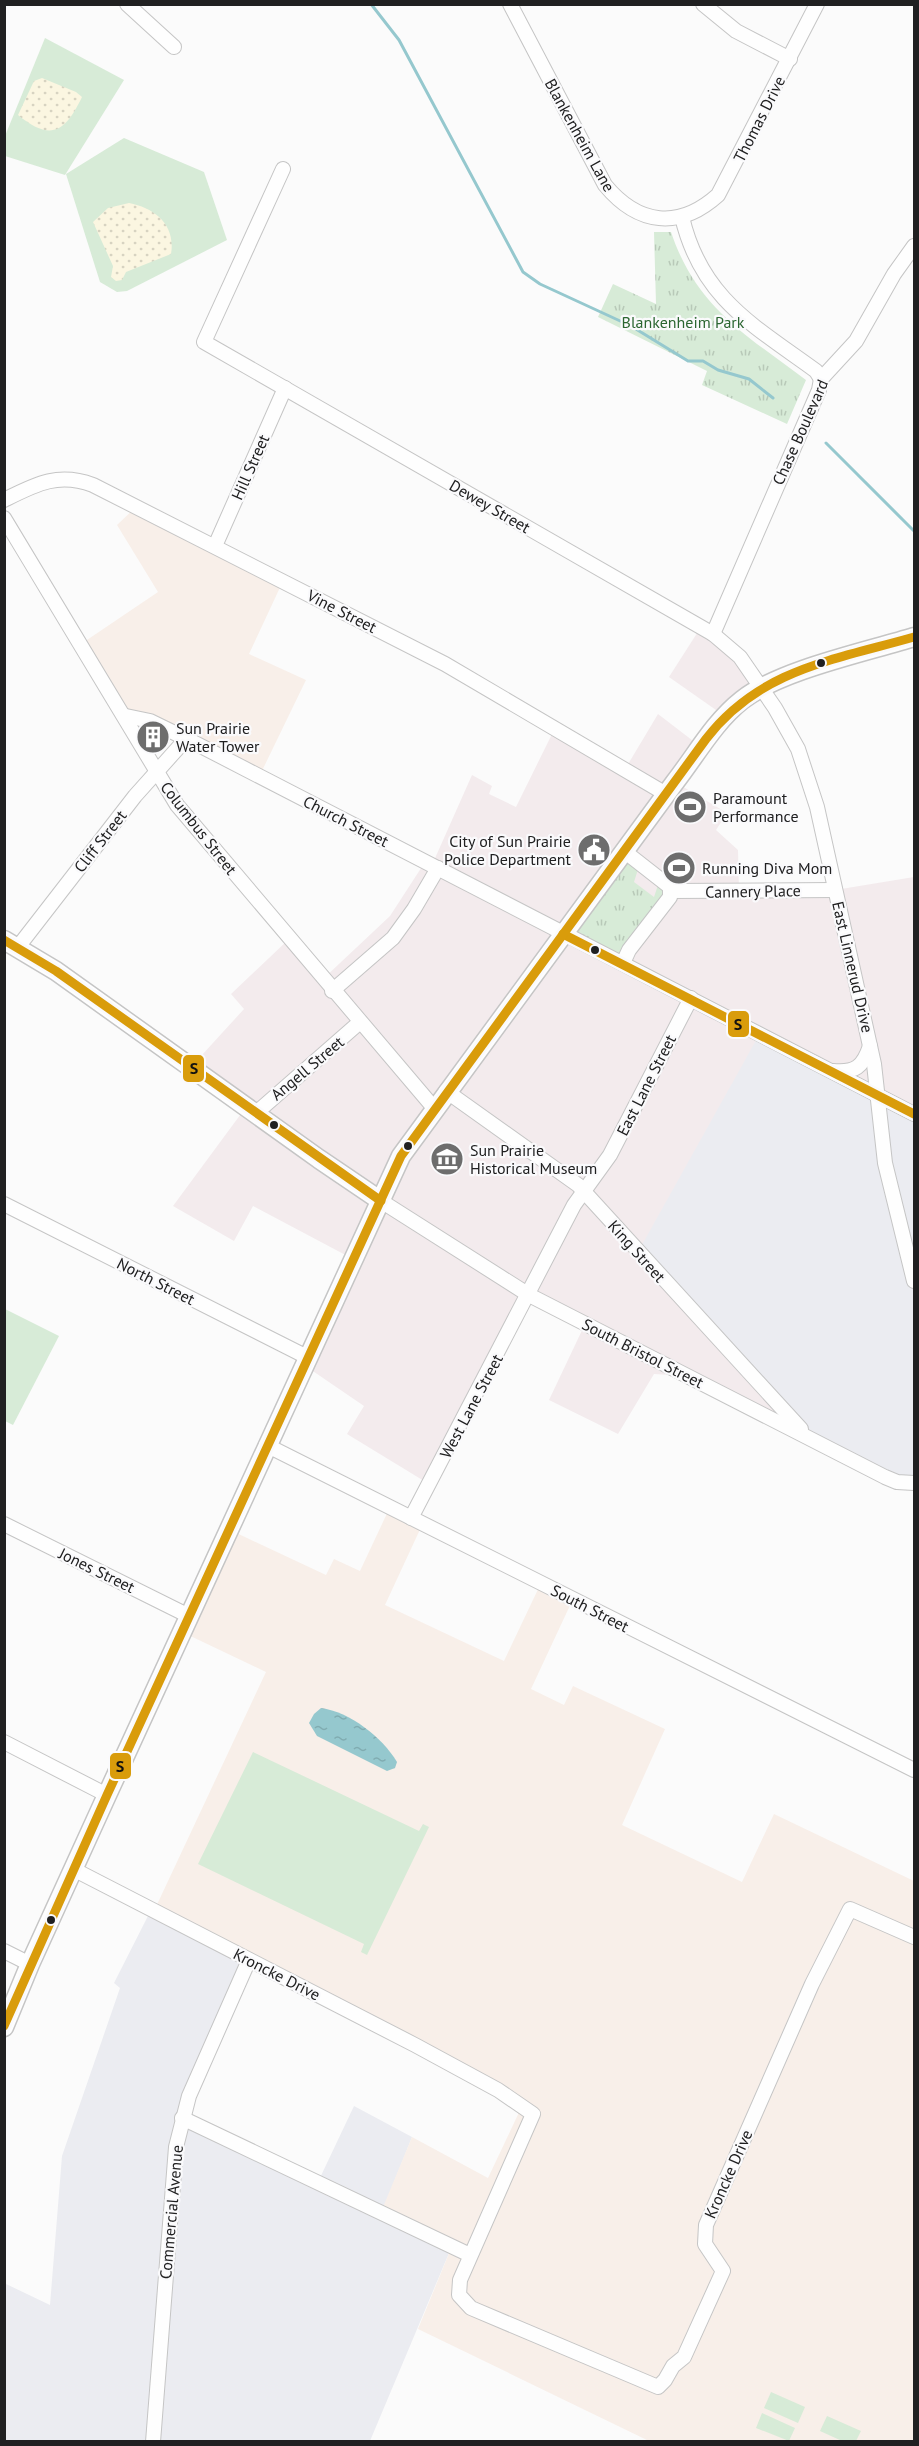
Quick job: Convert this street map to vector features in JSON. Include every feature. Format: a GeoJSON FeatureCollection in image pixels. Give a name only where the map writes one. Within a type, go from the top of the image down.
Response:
{"type":"FeatureCollection","features":[{"type":"Feature","properties":{"kind":"main road"},"geometry":{"type":"LineString","coordinates":[[4,2027],[106,1795],[401,1156],[562,934],[629,855],[666,794],[714,730],[741,701],[760,688],[804,671],[915,637]]}},
{"type":"Feature","properties":{"kind":"main road"},"geometry":{"type":"LineString","coordinates":[[11,944],[124,1019],[255,1114],[381,1201]]}},
{"type":"Feature","properties":{"kind":"street"},"geometry":{"type":"LineString","coordinates":[[127,4],[174,46]]}},
{"type":"Feature","properties":{"kind":"street","name":"Blankenheim Lane"},"geometry":{"type":"LineString","coordinates":[[510,4],[605,185],[617,200],[639,214],[668,219],[682,217]]}},
{"type":"Feature","properties":{"kind":"street"},"geometry":{"type":"LineString","coordinates":[[703,4],[736,31],[790,59]]}},
{"type":"Feature","properties":{"kind":"street","name":"Thomas Drive"},"geometry":{"type":"LineString","coordinates":[[682,217],[707,204],[718,195],[817,4]]}},
{"type":"Feature","properties":{"kind":"street","name":"Dewey Street"},"geometry":{"type":"LineString","coordinates":[[283,169],[204,342],[713,634],[740,657],[760,688]]}},
{"type":"Feature","properties":{"kind":"street"},"geometry":{"type":"LineString","coordinates":[[682,217],[695,259],[720,295],[742,317],[816,371],[821,379]]}},
{"type":"Feature","properties":{"kind":"street","name":"Chase Boulevard"},"geometry":{"type":"LineString","coordinates":[[713,634],[819,390],[821,379],[856,341],[894,274],[915,246]]}},
{"type":"Feature","properties":{"kind":"street","name":"Hill Street"},"geometry":{"type":"LineString","coordinates":[[215,546],[285,388]]}},
{"type":"Feature","properties":{"kind":"street","name":"Vine Street"},"geometry":{"type":"LineString","coordinates":[[4,500],[50,480],[74,479],[93,485],[445,664],[666,794]]}},
{"type":"Feature","properties":{"kind":"street","name":"Columbus Street"},"geometry":{"type":"LineString","coordinates":[[4,518],[126,716],[157,772],[195,827],[332,991],[434,1108]]}},
{"type":"Feature","properties":{"kind":"street","name":"East Linnerud Drive"},"geometry":{"type":"LineString","coordinates":[[760,688],[775,708],[798,749],[817,807],[870,1046],[879,1096],[885,1163],[915,1281]]}},
{"type":"Feature","properties":{"kind":"street","name":"Church Street"},"geometry":{"type":"LineString","coordinates":[[126,716],[150,721],[186,739],[915,1114]]}},
{"type":"Feature","properties":{"kind":"street","name":"Cliff Street"},"geometry":{"type":"LineString","coordinates":[[11,944],[186,739]]}},
{"type":"Feature","properties":{"kind":"street"},"geometry":{"type":"LineString","coordinates":[[623,963],[629,950],[670,897],[669,888],[629,855]]}},
{"type":"Feature","properties":{"kind":"street"},"geometry":{"type":"LineString","coordinates":[[332,991],[393,938],[414,909],[438,868]]}},
{"type":"Feature","properties":{"kind":"street","name":"Cannery Place"},"geometry":{"type":"LineString","coordinates":[[669,888],[835,890]]}},
{"type":"Feature","properties":{"kind":"street","name":"East Lane Street"},"geometry":{"type":"LineString","coordinates":[[529,1295],[584,1190],[610,1155],[691,998]]}},
{"type":"Feature","properties":{"kind":"street","name":"Angell Street"},"geometry":{"type":"LineString","coordinates":[[255,1114],[360,1022]]}},
{"type":"Feature","properties":{"kind":"street","name":"East Linnerud Drive"},"geometry":{"type":"LineString","coordinates":[[827,1070],[853,1071],[865,1061],[870,1046]]}},
{"type":"Feature","properties":{"kind":"street","name":"King Street"},"geometry":{"type":"LineString","coordinates":[[447,1091],[584,1190],[807,1435]]}},
{"type":"Feature","properties":{"kind":"street","name":"South Bristol Street"},"geometry":{"type":"LineString","coordinates":[[381,1201],[529,1295],[807,1435],[885,1477],[897,1482],[915,1483]]}},
{"type":"Feature","properties":{"kind":"street","name":"North Street"},"geometry":{"type":"LineString","coordinates":[[4,1204],[307,1357]]}},
{"type":"Feature","properties":{"kind":"street","name":"West Lane Street"},"geometry":{"type":"LineString","coordinates":[[411,1518],[529,1295]]}},
{"type":"Feature","properties":{"kind":"street","name":"South Street"},"geometry":{"type":"LineString","coordinates":[[266,1445],[915,1770]]}},
{"type":"Feature","properties":{"kind":"street","name":"Jones Street"},"geometry":{"type":"LineString","coordinates":[[4,1524],[189,1616]]}},
{"type":"Feature","properties":{"kind":"street"},"geometry":{"type":"LineString","coordinates":[[4,1742],[106,1795]]}},
{"type":"Feature","properties":{"kind":"street","name":"Kroncke Drive"},"geometry":{"type":"LineString","coordinates":[[73,1869],[498,2090],[533,2114],[470,2255],[460,2280],[459,2295],[471,2308],[650,2385],[661,2385],[673,2366],[685,2355],[723,2271],[705,2244],[706,2225],[812,1984],[850,1909],[915,1937]]}},
{"type":"Feature","properties":{"kind":"street"},"geometry":{"type":"LineString","coordinates":[[4,1951],[30,1964]]}},
{"type":"Feature","properties":{"kind":"street","name":"Commercial Avenue"},"geometry":{"type":"LineString","coordinates":[[153,2442],[173,2169],[182,2118],[189,2096],[249,1960]]}},
{"type":"Feature","properties":{"kind":"street"},"geometry":{"type":"LineString","coordinates":[[182,2118],[470,2255]]}},
{"type":"Feature","properties":{"kind":"shaded area"},"geometry":{"type":"Polygon","coordinates":[[[136,507],[283,581],[249,654],[306,680],[259,777],[126,716],[81,644],[158,592],[117,525],[136,507]]]}},
{"type":"Feature","properties":{"kind":"shaded area"},"geometry":{"type":"Polygon","coordinates":[[[701,627],[713,634],[760,688],[726,717],[669,677],[701,627]]]}},
{"type":"Feature","properties":{"kind":"shaded area"},"geometry":{"type":"Polygon","coordinates":[[[658,714],[701,747],[675,782],[727,813],[716,830],[738,850],[739,891],[835,890],[914,877],[914,1114],[807,1435],[689,1376],[654,1374],[618,1434],[549,1400],[585,1324],[529,1295],[429,1484],[347,1434],[364,1406],[304,1365],[353,1259],[253,1206],[234,1241],[173,1206],[246,1107],[191,1067],[244,1009],[231,994],[289,939],[323,979],[390,916],[425,862],[432,865],[472,775],[492,786],[489,794],[516,807],[554,730],[624,771],[658,714]]]}},
{"type":"Feature","properties":{"kind":"shaded area"},"geometry":{"type":"Polygon","coordinates":[[[759,1035],[914,1114],[914,1483],[807,1435],[638,1252],[759,1035]]]}},
{"type":"Feature","properties":{"kind":"shaded area"},"geometry":{"type":"Polygon","coordinates":[[[390,1507],[423,1523],[385,1605],[504,1661],[541,1583],[573,1599],[531,1689],[564,1705],[573,1686],[665,1729],[622,1825],[742,1882],[774,1814],[914,1881],[914,2441],[649,2441],[418,2329],[452,2246],[381,2212],[412,2137],[488,2178],[522,2106],[154,1911],[266,1672],[182,1632],[228,1529],[326,1575],[334,1559],[360,1571],[390,1507]]]}},
{"type":"Feature","properties":{"kind":"shaded area"},"geometry":{"type":"Polygon","coordinates":[[[151,1910],[249,1960],[183,2118],[318,2182],[354,2106],[412,2137],[382,2212],[452,2246],[370,2441],[5,2441],[4,2283],[50,2305],[62,2156],[120,1988],[114,1983],[151,1910]]]}},
{"type":"Feature","properties":{"kind":"green space"},"geometry":{"type":"Polygon","coordinates":[[[45,38],[124,80],[65,175],[5,156],[5,136],[45,38]]]}},
{"type":"Feature","properties":{"kind":"green space"},"geometry":{"type":"Polygon","coordinates":[[[124,138],[204,172],[227,240],[127,291],[117,292],[100,282],[66,174],[124,138]]]}},
{"type":"Feature","properties":{"kind":"green space","name":"Blankenheim Park"},"geometry":{"type":"Polygon","coordinates":[[[654,232],[671,232],[694,280],[709,300],[744,333],[806,380],[787,424],[702,385],[707,371],[598,317],[613,284],[656,304],[654,232]]]}},
{"type":"Feature","properties":{"kind":"green space"},"geometry":{"type":"Polygon","coordinates":[[[624,851],[640,863],[634,882],[654,897],[660,879],[670,887],[623,963],[563,934],[624,851]]]}},
{"type":"Feature","properties":{"kind":"green space"},"geometry":{"type":"Polygon","coordinates":[[[5,1309],[59,1336],[13,1425],[5,1421],[5,1309]]]}},
{"type":"Feature","properties":{"kind":"green space"},"geometry":{"type":"Polygon","coordinates":[[[253,1752],[419,1831],[423,1824],[429,1827],[367,1955],[361,1952],[364,1944],[198,1864],[253,1752]]]}},
{"type":"Feature","properties":{"kind":"green space"},"geometry":{"type":"Polygon","coordinates":[[[771,2392],[805,2407],[798,2423],[764,2408],[771,2392]]]}},
{"type":"Feature","properties":{"kind":"green space"},"geometry":{"type":"Polygon","coordinates":[[[762,2413],[795,2428],[789,2441],[756,2428],[762,2413]]]}},
{"type":"Feature","properties":{"kind":"green space"},"geometry":{"type":"Polygon","coordinates":[[[827,2416],[861,2431],[856,2441],[842,2441],[820,2431],[827,2416]]]}},
{"type":"Feature","properties":{"kind":"sand"},"geometry":{"type":"Polygon","coordinates":[[[42,78],[76,92],[82,97],[69,118],[56,129],[40,128],[18,115],[34,81],[42,78]]]}},
{"type":"Feature","properties":{"kind":"sand"},"geometry":{"type":"Polygon","coordinates":[[[129,203],[147,209],[167,226],[172,244],[171,254],[126,272],[122,280],[116,281],[111,277],[113,266],[93,222],[108,208],[129,203]]]}},
{"type":"Feature","properties":{"kind":"water"},"geometry":{"type":"Polygon","coordinates":[[[321,1708],[332,1710],[354,1720],[374,1735],[397,1762],[395,1768],[387,1771],[317,1736],[309,1723],[321,1708]]]}},
{"type":"Feature","properties":{"kind":"waterway"},"geometry":{"type":"LineString","coordinates":[[371,4],[399,40],[523,272],[540,284],[631,326],[688,361],[703,361],[718,370],[749,379],[773,398]]}},
{"type":"Feature","properties":{"kind":"waterway"},"geometry":{"type":"LineString","coordinates":[[826,443],[914,531]]}},
{"type":"Feature","properties":{"kind":"transit line","name":"S"},"geometry":{"type":"LineString","coordinates":[[4,2026],[107,1795],[401,1156],[706,739],[727,715],[774,682],[800,670],[914,637]]}},
{"type":"Feature","properties":{"kind":"transit line","name":"S"},"geometry":{"type":"LineString","coordinates":[[563,934],[914,1114]]}},
{"type":"Feature","properties":{"kind":"transit line","name":"S"},"geometry":{"type":"LineString","coordinates":[[4,940],[56,971],[381,1201]]}},
{"type":"Feature","properties":{"kind":"place","name":"Sun Prairie Water Tower"},"geometry":{"type":"Point","coordinates":[153,737]}},
{"type":"Feature","properties":{"kind":"place","name":"Paramount Performance"},"geometry":{"type":"Point","coordinates":[690,807]}},
{"type":"Feature","properties":{"kind":"place","name":"City of Sun Prairie Police Department"},"geometry":{"type":"Point","coordinates":[594,850]}},
{"type":"Feature","properties":{"kind":"place","name":"Running Diva Mom"},"geometry":{"type":"Point","coordinates":[679,868]}},
{"type":"Feature","properties":{"kind":"place","name":"Sun Prairie Historical Museum"},"geometry":{"type":"Point","coordinates":[447,1159]}}]}
